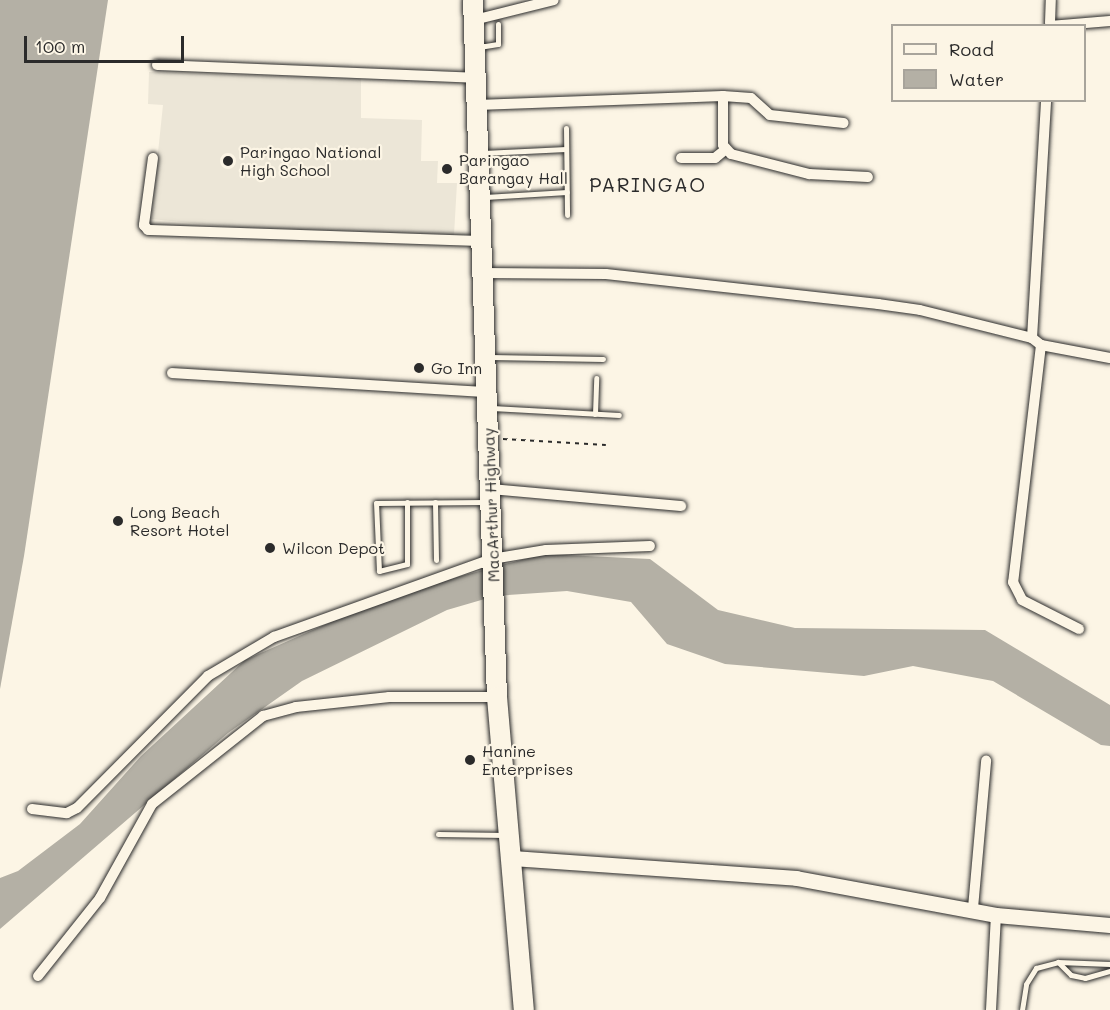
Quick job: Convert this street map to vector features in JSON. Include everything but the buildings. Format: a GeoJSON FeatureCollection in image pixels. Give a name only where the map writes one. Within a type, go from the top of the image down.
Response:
{"type":"FeatureCollection","features":[{"type":"Feature","properties":{"kind":"highway","name":"MacArthur Highway"},"geometry":{"type":"LineString","coordinates":[[473,10],[498,697],[524,1010]]}},
{"type":"Feature","properties":{"kind":"street"},"geometry":{"type":"LineString","coordinates":[[473,10],[554,0]]}},
{"type":"Feature","properties":{"kind":"street"},"geometry":{"type":"LineString","coordinates":[[1051,0],[1050,24],[1110,21]]}},
{"type":"Feature","properties":{"kind":"street"},"geometry":{"type":"LineString","coordinates":[[157,65],[476,78]]}},
{"type":"Feature","properties":{"kind":"street"},"geometry":{"type":"LineString","coordinates":[[477,105],[613,97],[723,96],[752,98],[770,115],[844,123]]}},
{"type":"Feature","properties":{"kind":"street"},"geometry":{"type":"LineString","coordinates":[[723,96],[721,130],[726,149],[745,159],[809,174],[868,177]]}},
{"type":"Feature","properties":{"kind":"street"},"geometry":{"type":"LineString","coordinates":[[1046,102],[1036,341],[1013,582],[1022,600],[1079,629]]}},
{"type":"Feature","properties":{"kind":"street"},"geometry":{"type":"LineString","coordinates":[[681,158],[715,158],[726,149]]}},
{"type":"Feature","properties":{"kind":"street"},"geometry":{"type":"LineString","coordinates":[[153,158],[144,225],[148,230],[482,241]]}},
{"type":"Feature","properties":{"kind":"street"},"geometry":{"type":"LineString","coordinates":[[483,273],[596,273],[878,304],[920,310],[1110,358]]}},
{"type":"Feature","properties":{"kind":"street"},"geometry":{"type":"LineString","coordinates":[[172,374],[487,400]]}},
{"type":"Feature","properties":{"kind":"street"},"geometry":{"type":"LineString","coordinates":[[491,496],[681,506]]}},
{"type":"Feature","properties":{"kind":"street"},"geometry":{"type":"LineString","coordinates":[[32,810],[67,813],[77,808],[184,697],[208,676],[255,646],[412,584],[492,562],[546,550],[650,546]]}},
{"type":"Feature","properties":{"kind":"street"},"geometry":{"type":"LineString","coordinates":[[38,976],[95,906],[152,804],[262,716],[296,707],[389,697],[498,697]]}},
{"type":"Feature","properties":{"kind":"street"},"geometry":{"type":"LineString","coordinates":[[973,908],[986,761]]}},
{"type":"Feature","properties":{"kind":"street"},"geometry":{"type":"LineString","coordinates":[[512,858],[796,878],[973,908],[996,915],[1110,925]]}},
{"type":"Feature","properties":{"kind":"street"},"geometry":{"type":"LineString","coordinates":[[991,1010],[996,915]]}},
{"type":"Feature","properties":{"kind":"lane"},"geometry":{"type":"LineString","coordinates":[[475,48],[498,44],[498,24]]}},
{"type":"Feature","properties":{"kind":"lane"},"geometry":{"type":"LineString","coordinates":[[566,128],[567,215]]}},
{"type":"Feature","properties":{"kind":"lane"},"geometry":{"type":"LineString","coordinates":[[478,154],[566,149]]}},
{"type":"Feature","properties":{"kind":"lane"},"geometry":{"type":"LineString","coordinates":[[480,199],[567,192]]}},
{"type":"Feature","properties":{"kind":"lane"},"geometry":{"type":"LineString","coordinates":[[486,357],[603,359]]}},
{"type":"Feature","properties":{"kind":"lane"},"geometry":{"type":"LineString","coordinates":[[596,378],[596,414]]}},
{"type":"Feature","properties":{"kind":"lane"},"geometry":{"type":"LineString","coordinates":[[487,400],[619,415]]}},
{"type":"Feature","properties":{"kind":"lane"},"geometry":{"type":"LineString","coordinates":[[407,502],[407,564],[379,571],[376,503],[407,502],[435,502],[491,496]]}},
{"type":"Feature","properties":{"kind":"lane"},"geometry":{"type":"LineString","coordinates":[[435,502],[436,560]]}},
{"type":"Feature","properties":{"kind":"lane"},"geometry":{"type":"LineString","coordinates":[[438,834],[510,836]]}},
{"type":"Feature","properties":{"kind":"lane"},"geometry":{"type":"LineString","coordinates":[[1022,1010],[1029,977],[1036,968],[1058,962],[1110,964]]}},
{"type":"Feature","properties":{"kind":"lane"},"geometry":{"type":"LineString","coordinates":[[1058,962],[1071,975],[1085,978],[1110,971]]}},
{"type":"Feature","properties":{"kind":"path"},"geometry":{"type":"LineString","coordinates":[[489,439],[542,438],[606,445]]}},
{"type":"Feature","properties":{"kind":"shaded area"},"geometry":{"type":"Polygon","coordinates":[[[149,72],[361,79],[361,118],[422,120],[421,161],[438,161],[437,183],[457,183],[454,235],[295,233],[151,219],[163,105],[148,104],[149,72]]]}},
{"type":"Feature","properties":{"kind":"water"},"geometry":{"type":"Polygon","coordinates":[[[0,0],[108,0],[24,556],[0,689],[0,0]]]}},
{"type":"Feature","properties":{"kind":"water"},"geometry":{"type":"Polygon","coordinates":[[[543,554],[650,559],[718,610],[795,628],[985,630],[1110,705],[1110,746],[1101,745],[993,681],[913,666],[864,676],[725,664],[667,644],[631,602],[567,591],[495,596],[447,610],[302,681],[228,733],[0,929],[0,878],[18,871],[80,824],[141,756],[245,660],[340,618],[450,579],[543,554]]]}},
{"type":"Feature","properties":{"kind":"place","name":"Paringao National High School"},"geometry":{"type":"Point","coordinates":[228,161]}},
{"type":"Feature","properties":{"kind":"place","name":"Paringao Barangay Hall"},"geometry":{"type":"Point","coordinates":[447,169]}},
{"type":"Feature","properties":{"kind":"place","name":"Go Inn"},"geometry":{"type":"Point","coordinates":[419,368]}},
{"type":"Feature","properties":{"kind":"place","name":"Long Beach Resort Hotel"},"geometry":{"type":"Point","coordinates":[118,521]}},
{"type":"Feature","properties":{"kind":"place","name":"Wilcon Depot"},"geometry":{"type":"Point","coordinates":[270,548]}},
{"type":"Feature","properties":{"kind":"place","name":"Hanine Enterprises"},"geometry":{"type":"Point","coordinates":[470,760]}},
{"type":"Feature","properties":{"kind":"district","name":"PARINGAO"},"geometry":{"type":"Point","coordinates":[648,184]}}]}
